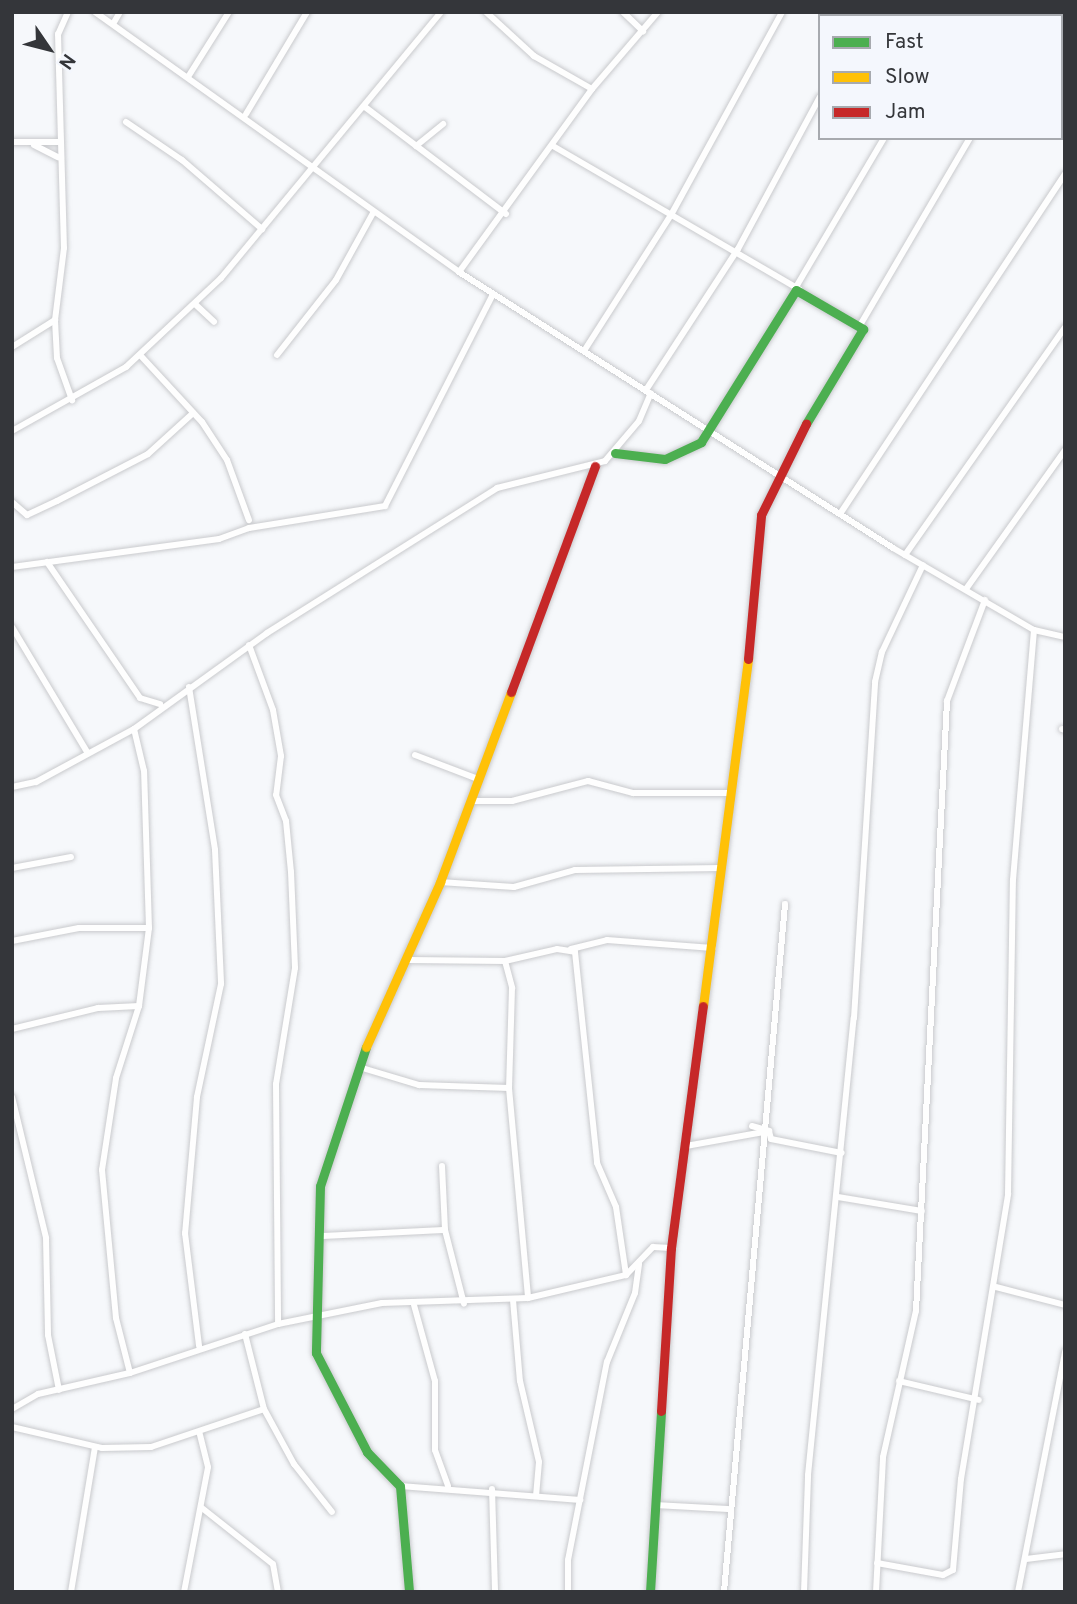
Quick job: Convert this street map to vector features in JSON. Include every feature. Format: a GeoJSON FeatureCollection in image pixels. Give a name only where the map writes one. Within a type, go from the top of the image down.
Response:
{"type":"FeatureCollection","features":[{"type":"Feature","properties":{"kind":"street"},"geometry":{"type":"LineString","coordinates":[[68,12],[58,34],[58,157],[64,248],[55,320],[57,358],[72,401]]}},
{"type":"Feature","properties":{"kind":"street"},"geometry":{"type":"LineString","coordinates":[[95,12],[246,114],[373,213],[493,294],[905,555],[1034,630],[1065,637]]}},
{"type":"Feature","properties":{"kind":"street"},"geometry":{"type":"LineString","coordinates":[[113,24],[120,12]]}},
{"type":"Feature","properties":{"kind":"street"},"geometry":{"type":"LineString","coordinates":[[188,77],[229,12]]}},
{"type":"Feature","properties":{"kind":"street"},"geometry":{"type":"LineString","coordinates":[[246,114],[307,12]]}},
{"type":"Feature","properties":{"kind":"street"},"geometry":{"type":"LineString","coordinates":[[12,431],[72,401],[141,356],[195,304],[365,107],[441,12]]}},
{"type":"Feature","properties":{"kind":"street"},"geometry":{"type":"LineString","coordinates":[[486,12],[534,56],[592,89]]}},
{"type":"Feature","properties":{"kind":"street"},"geometry":{"type":"LineString","coordinates":[[623,12],[643,31]]}},
{"type":"Feature","properties":{"kind":"street"},"geometry":{"type":"LineString","coordinates":[[459,272],[506,214],[592,89],[657,12]]}},
{"type":"Feature","properties":{"kind":"street"},"geometry":{"type":"LineString","coordinates":[[584,351],[671,215],[782,12]]}},
{"type":"Feature","properties":{"kind":"street"},"geometry":{"type":"LineString","coordinates":[[13,785],[36,782],[87,752],[134,729],[160,704],[497,488],[565,466],[595,466],[615,453],[648,392],[738,249],[818,101]]}},
{"type":"Feature","properties":{"kind":"street"},"geometry":{"type":"LineString","coordinates":[[365,107],[506,214]]}},
{"type":"Feature","properties":{"kind":"street"},"geometry":{"type":"LineString","coordinates":[[126,122],[262,229]]}},
{"type":"Feature","properties":{"kind":"street"},"geometry":{"type":"LineString","coordinates":[[416,146],[443,124]]}},
{"type":"Feature","properties":{"kind":"street"},"geometry":{"type":"LineString","coordinates":[[615,453],[665,459],[710,431],[798,288],[883,140]]}},
{"type":"Feature","properties":{"kind":"street"},"geometry":{"type":"LineString","coordinates":[[859,327],[969,140]]}},
{"type":"Feature","properties":{"kind":"street"},"geometry":{"type":"LineString","coordinates":[[12,142],[34,145],[58,142]]}},
{"type":"Feature","properties":{"kind":"street"},"geometry":{"type":"LineString","coordinates":[[34,145],[58,157]]}},
{"type":"Feature","properties":{"kind":"street"},"geometry":{"type":"LineString","coordinates":[[553,146],[671,215],[738,249],[859,327],[862,332],[777,472],[761,515],[713,948],[671,1248],[649,1592]]}},
{"type":"Feature","properties":{"kind":"street"},"geometry":{"type":"LineString","coordinates":[[840,514],[1065,174]]}},
{"type":"Feature","properties":{"kind":"street"},"geometry":{"type":"LineString","coordinates":[[277,355],[335,280],[373,213]]}},
{"type":"Feature","properties":{"kind":"street"},"geometry":{"type":"LineString","coordinates":[[12,567],[219,539],[248,528],[385,506],[493,294]]}},
{"type":"Feature","properties":{"kind":"street"},"geometry":{"type":"LineString","coordinates":[[195,304],[214,322]]}},
{"type":"Feature","properties":{"kind":"street"},"geometry":{"type":"LineString","coordinates":[[12,347],[55,320]]}},
{"type":"Feature","properties":{"kind":"street"},"geometry":{"type":"LineString","coordinates":[[905,555],[1064,329]]}},
{"type":"Feature","properties":{"kind":"street"},"geometry":{"type":"LineString","coordinates":[[141,356],[193,413],[227,460],[249,520]]}},
{"type":"Feature","properties":{"kind":"street"},"geometry":{"type":"LineString","coordinates":[[12,502],[19,514],[47,506],[148,454],[193,413]]}},
{"type":"Feature","properties":{"kind":"street"},"geometry":{"type":"LineString","coordinates":[[966,589],[1065,450]]}},
{"type":"Feature","properties":{"kind":"street"},"geometry":{"type":"LineString","coordinates":[[410,1592],[400,1486],[367,1452],[337,1400],[316,1353],[314,1319],[321,1236],[320,1186],[372,1022],[408,960],[440,882],[595,466]]}},
{"type":"Feature","properties":{"kind":"street"},"geometry":{"type":"LineString","coordinates":[[47,562],[140,698],[160,704]]}},
{"type":"Feature","properties":{"kind":"street"},"geometry":{"type":"LineString","coordinates":[[804,1592],[808,1475],[842,1153],[875,682],[923,565]]}},
{"type":"Feature","properties":{"kind":"street"},"geometry":{"type":"LineString","coordinates":[[876,1592],[879,1484],[916,1311],[947,701],[985,600]]}},
{"type":"Feature","properties":{"kind":"street"},"geometry":{"type":"LineString","coordinates":[[12,627],[87,752]]}},
{"type":"Feature","properties":{"kind":"street"},"geometry":{"type":"LineString","coordinates":[[877,1563],[943,1575],[953,1570],[961,1479],[979,1400],[1008,1194],[1013,880],[1034,630]]}},
{"type":"Feature","properties":{"kind":"street"},"geometry":{"type":"LineString","coordinates":[[249,645],[273,710],[281,756],[276,795],[286,821],[291,872],[295,968],[276,1084],[278,1324]]}},
{"type":"Feature","properties":{"kind":"street"},"geometry":{"type":"LineString","coordinates":[[189,687],[215,850],[221,984],[197,1097],[185,1233],[199,1346]]}},
{"type":"Feature","properties":{"kind":"street"},"geometry":{"type":"LineString","coordinates":[[130,1373],[116,1318],[102,1170],[116,1078],[139,1006],[149,928],[144,771],[134,729]]}},
{"type":"Feature","properties":{"kind":"street"},"geometry":{"type":"LineString","coordinates":[[415,755],[478,779]]}},
{"type":"Feature","properties":{"kind":"street"},"geometry":{"type":"LineString","coordinates":[[470,801],[512,801],[588,781],[633,793],[732,793]]}},
{"type":"Feature","properties":{"kind":"street"},"geometry":{"type":"LineString","coordinates":[[12,868],[71,857]]}},
{"type":"Feature","properties":{"kind":"street"},"geometry":{"type":"LineString","coordinates":[[440,882],[514,887],[575,870],[721,867]]}},
{"type":"Feature","properties":{"kind":"street"},"geometry":{"type":"LineString","coordinates":[[724,1592],[729,1509],[769,1131],[785,904]]}},
{"type":"Feature","properties":{"kind":"street"},"geometry":{"type":"LineString","coordinates":[[12,941],[79,928],[149,928]]}},
{"type":"Feature","properties":{"kind":"street"},"geometry":{"type":"LineString","coordinates":[[408,960],[505,961],[607,940],[713,948]]}},
{"type":"Feature","properties":{"kind":"street"},"geometry":{"type":"LineString","coordinates":[[570,949],[587,1023],[597,1163],[616,1207],[626,1275]]}},
{"type":"Feature","properties":{"kind":"street"},"geometry":{"type":"LineString","coordinates":[[505,961],[512,988],[509,1088],[528,1298]]}},
{"type":"Feature","properties":{"kind":"street"},"geometry":{"type":"LineString","coordinates":[[12,1029],[98,1008],[139,1006]]}},
{"type":"Feature","properties":{"kind":"street"},"geometry":{"type":"LineString","coordinates":[[359,1067],[419,1084],[509,1088]]}},
{"type":"Feature","properties":{"kind":"street"},"geometry":{"type":"LineString","coordinates":[[12,1097],[46,1238],[48,1335],[59,1390]]}},
{"type":"Feature","properties":{"kind":"street"},"geometry":{"type":"LineString","coordinates":[[752,1126],[769,1131]]}},
{"type":"Feature","properties":{"kind":"street"},"geometry":{"type":"LineString","coordinates":[[769,1131],[771,1139],[842,1153]]}},
{"type":"Feature","properties":{"kind":"street"},"geometry":{"type":"LineString","coordinates":[[686,1146],[769,1131]]}},
{"type":"Feature","properties":{"kind":"street"},"geometry":{"type":"LineString","coordinates":[[442,1166],[445,1230],[464,1304]]}},
{"type":"Feature","properties":{"kind":"street"},"geometry":{"type":"LineString","coordinates":[[838,1197],[922,1211]]}},
{"type":"Feature","properties":{"kind":"street"},"geometry":{"type":"LineString","coordinates":[[321,1236],[445,1230]]}},
{"type":"Feature","properties":{"kind":"street"},"geometry":{"type":"LineString","coordinates":[[12,1409],[59,1390],[130,1373],[199,1346],[278,1324],[314,1319],[382,1303],[464,1304],[528,1298],[626,1275],[660,1243],[671,1248]]}},
{"type":"Feature","properties":{"kind":"street"},"geometry":{"type":"LineString","coordinates":[[568,1592],[580,1500],[607,1362],[635,1293],[639,1265]]}},
{"type":"Feature","properties":{"kind":"street"},"geometry":{"type":"LineString","coordinates":[[996,1287],[1065,1305]]}},
{"type":"Feature","properties":{"kind":"street"},"geometry":{"type":"LineString","coordinates":[[513,1300],[520,1381],[539,1462],[536,1494]]}},
{"type":"Feature","properties":{"kind":"street"},"geometry":{"type":"LineString","coordinates":[[414,1305],[435,1381],[435,1450],[448,1486]]}},
{"type":"Feature","properties":{"kind":"street"},"geometry":{"type":"LineString","coordinates":[[245,1334],[264,1409],[298,1470],[332,1512]]}},
{"type":"Feature","properties":{"kind":"street"},"geometry":{"type":"LineString","coordinates":[[1018,1592],[1065,1352]]}},
{"type":"Feature","properties":{"kind":"street"},"geometry":{"type":"LineString","coordinates":[[899,1381],[979,1400]]}},
{"type":"Feature","properties":{"kind":"street"},"geometry":{"type":"LineString","coordinates":[[12,1427],[95,1447],[151,1447],[200,1434],[264,1409]]}},
{"type":"Feature","properties":{"kind":"street"},"geometry":{"type":"LineString","coordinates":[[184,1592],[208,1466],[200,1434]]}},
{"type":"Feature","properties":{"kind":"street"},"geometry":{"type":"LineString","coordinates":[[71,1592],[95,1447]]}},
{"type":"Feature","properties":{"kind":"street"},"geometry":{"type":"LineString","coordinates":[[400,1486],[492,1489],[580,1500]]}},
{"type":"Feature","properties":{"kind":"street"},"geometry":{"type":"LineString","coordinates":[[492,1489],[495,1592]]}},
{"type":"Feature","properties":{"kind":"street"},"geometry":{"type":"LineString","coordinates":[[655,1505],[729,1509]]}},
{"type":"Feature","properties":{"kind":"street"},"geometry":{"type":"LineString","coordinates":[[202,1508],[273,1564],[278,1592]]}},
{"type":"Feature","properties":{"kind":"street"},"geometry":{"type":"LineString","coordinates":[[1026,1559],[1065,1554]]}},
{"type":"Feature","properties":{"kind":"traffic: fast"},"geometry":{"type":"LineString","coordinates":[[615,453],[665,459],[701,442],[796,290],[863,329],[806,424]]}},
{"type":"Feature","properties":{"kind":"traffic: fast"},"geometry":{"type":"LineString","coordinates":[[366,1047],[320,1186],[316,1353],[367,1452],[400,1486],[409,1592]]}},
{"type":"Feature","properties":{"kind":"traffic: fast"},"geometry":{"type":"LineString","coordinates":[[650,1592],[661,1411]]}},
{"type":"Feature","properties":{"kind":"traffic: slow"},"geometry":{"type":"LineString","coordinates":[[703,1006],[748,659]]}},
{"type":"Feature","properties":{"kind":"traffic: slow"},"geometry":{"type":"LineString","coordinates":[[366,1047],[440,882],[511,692]]}},
{"type":"Feature","properties":{"kind":"traffic: jam"},"geometry":{"type":"LineString","coordinates":[[748,659],[761,515],[806,424]]}},
{"type":"Feature","properties":{"kind":"traffic: jam"},"geometry":{"type":"LineString","coordinates":[[511,692],[595,466]]}},
{"type":"Feature","properties":{"kind":"traffic: jam"},"geometry":{"type":"LineString","coordinates":[[661,1411],[671,1248],[703,1006]]}}]}
